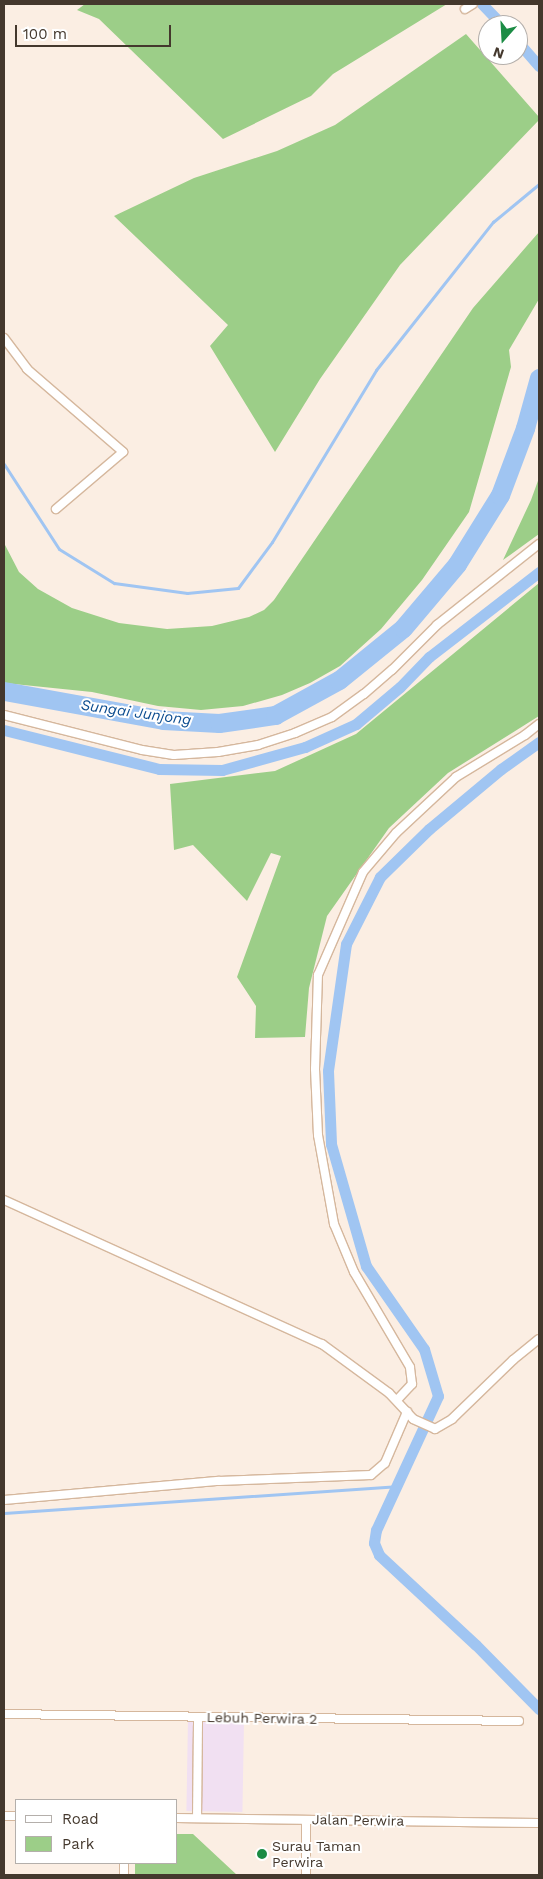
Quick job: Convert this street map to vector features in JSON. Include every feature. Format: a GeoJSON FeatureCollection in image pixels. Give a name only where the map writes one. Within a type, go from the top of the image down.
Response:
{"type":"FeatureCollection","features":[{"type":"Feature","properties":{"kind":"street"},"geometry":{"type":"LineString","coordinates":[[4,338],[27,369],[123,452],[56,509]]}},
{"type":"Feature","properties":{"kind":"street"},"geometry":{"type":"LineString","coordinates":[[4,715],[142,750],[174,754],[218,752],[258,745],[295,734],[332,717],[364,694],[392,670],[437,625],[539,544]]}},
{"type":"Feature","properties":{"kind":"street"},"geometry":{"type":"LineString","coordinates":[[396,1400],[412,1384],[410,1367],[354,1272],[334,1224],[318,1135],[315,1070],[318,976],[364,872],[396,833],[456,777],[525,735],[539,724]]}},
{"type":"Feature","properties":{"kind":"street"},"geometry":{"type":"LineString","coordinates":[[4,1200],[322,1344],[396,1400],[413,1419],[435,1429],[452,1419],[512,1360],[539,1340]]}},
{"type":"Feature","properties":{"kind":"street"},"geometry":{"type":"LineString","coordinates":[[4,1500],[220,1481],[371,1475],[385,1463],[407,1412]]}},
{"type":"Feature","properties":{"kind":"street","name":"Lebuh Perwira 2"},"geometry":{"type":"LineString","coordinates":[[4,1714],[519,1721]]}},
{"type":"Feature","properties":{"kind":"street"},"geometry":{"type":"LineString","coordinates":[[196,1818],[198,1717]]}},
{"type":"Feature","properties":{"kind":"street","name":"Jalan Perwira"},"geometry":{"type":"LineString","coordinates":[[178,1818],[539,1823]]}},
{"type":"Feature","properties":{"kind":"street"},"geometry":{"type":"LineString","coordinates":[[306,1820],[306,1875]]}},
{"type":"Feature","properties":{"kind":"shaded area"},"geometry":{"type":"Polygon","coordinates":[[[188,1720],[244,1721],[242,1812],[186,1811],[188,1720]]]}},
{"type":"Feature","properties":{"kind":"green space"},"geometry":{"type":"Polygon","coordinates":[[[85,4],[447,4],[333,74],[311,96],[223,139],[99,19],[77,10],[85,4]]]}},
{"type":"Feature","properties":{"kind":"green space"},"geometry":{"type":"Polygon","coordinates":[[[466,34],[478,48],[478,65],[493,65],[539,117],[539,120],[400,265],[320,379],[275,452],[210,346],[228,325],[114,216],[194,178],[277,151],[335,125],[466,34]]]}},
{"type":"Feature","properties":{"kind":"green space"},"geometry":{"type":"Polygon","coordinates":[[[539,232],[539,299],[509,350],[511,367],[469,512],[422,580],[381,629],[340,666],[310,683],[282,695],[243,706],[201,710],[158,706],[92,692],[4,683],[4,543],[19,572],[38,589],[72,608],[119,623],[167,629],[212,626],[249,617],[264,610],[274,600],[473,308],[539,232]]]}},
{"type":"Feature","properties":{"kind":"green space"},"geometry":{"type":"Polygon","coordinates":[[[539,478],[539,534],[503,560],[531,500],[539,478]]]}},
{"type":"Feature","properties":{"kind":"green space"},"geometry":{"type":"Polygon","coordinates":[[[539,583],[539,716],[448,773],[389,828],[327,916],[309,988],[305,1037],[255,1038],[256,1006],[237,977],[281,856],[271,853],[247,901],[193,845],[174,850],[170,784],[275,771],[356,734],[539,583]]]}},
{"type":"Feature","properties":{"kind":"green space"},"geometry":{"type":"Polygon","coordinates":[[[178,1834],[193,1834],[237,1875],[135,1875],[135,1864],[178,1864],[178,1834]]]}},
{"type":"Feature","properties":{"kind":"waterway"},"geometry":{"type":"LineString","coordinates":[[482,4],[492,15]]}},
{"type":"Feature","properties":{"kind":"waterway"},"geometry":{"type":"LineString","coordinates":[[528,53],[539,66]]}},
{"type":"Feature","properties":{"kind":"waterway"},"geometry":{"type":"LineString","coordinates":[[4,464],[59,549],[114,583],[187,593],[238,588],[272,542],[376,370],[493,222],[539,184]]}},
{"type":"Feature","properties":{"kind":"waterway","name":"Sungai Junjong"},"geometry":{"type":"LineString","coordinates":[[4,691],[163,720],[219,723],[275,715],[339,680],[403,628],[457,564],[500,495],[525,428],[539,378]]}},
{"type":"Feature","properties":{"kind":"waterway"},"geometry":{"type":"LineString","coordinates":[[4,730],[159,769],[222,770],[305,747],[356,724],[400,687],[429,657],[539,572]]}},
{"type":"Feature","properties":{"kind":"waterway"},"geometry":{"type":"LineString","coordinates":[[539,742],[501,769],[429,829],[380,877],[346,944],[328,1071],[331,1144],[366,1266],[424,1349],[438,1396],[376,1530],[374,1543],[379,1555],[476,1645],[539,1709]]}},
{"type":"Feature","properties":{"kind":"waterway"},"geometry":{"type":"LineString","coordinates":[[4,1513],[396,1486]]}},
{"type":"Feature","properties":{"kind":"place","name":"Surau Taman Perwira"},"geometry":{"type":"Point","coordinates":[262,1854]}}]}
